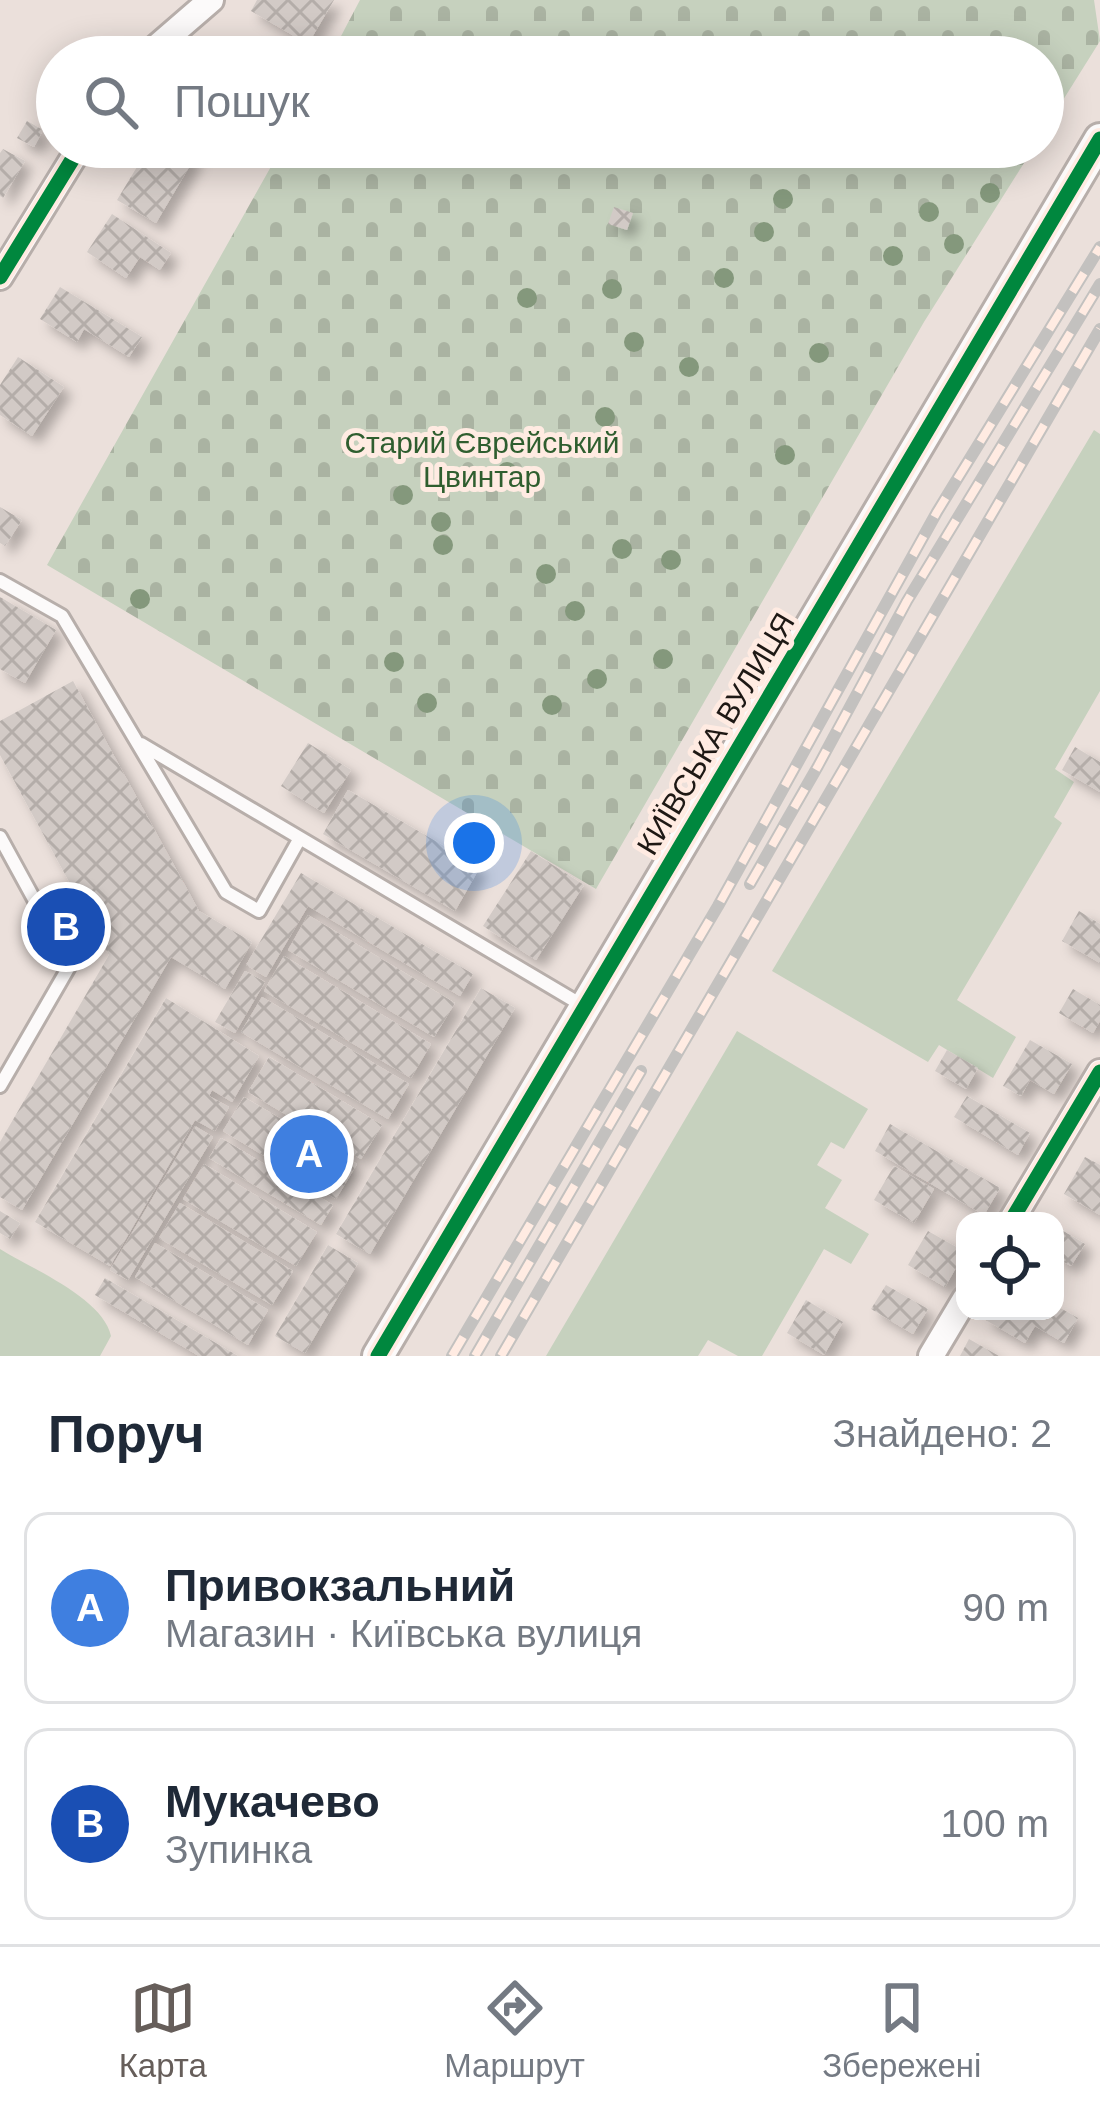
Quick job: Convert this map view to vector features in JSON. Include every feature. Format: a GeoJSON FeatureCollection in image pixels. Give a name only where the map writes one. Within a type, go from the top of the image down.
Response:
{"type":"FeatureCollection","features":[{"type":"Feature","properties":{"kind":"street"},"geometry":{"type":"LineString","coordinates":[[169,36],[211,0]]}},
{"type":"Feature","properties":{"kind":"street","name":"КИЇВСЬКА ВУЛИЦЯ"},"geometry":{"type":"LineString","coordinates":[[378,1356],[1100,139]]}},
{"type":"Feature","properties":{"kind":"street"},"geometry":{"type":"LineString","coordinates":[[0,277],[67,168]]}},
{"type":"Feature","properties":{"kind":"street"},"geometry":{"type":"LineString","coordinates":[[1016,1212],[1100,1072]]}},
{"type":"Feature","properties":{"kind":"street"},"geometry":{"type":"LineString","coordinates":[[931,1356],[956,1314]]}},
{"type":"Feature","properties":{"kind":"lane"},"geometry":{"type":"LineString","coordinates":[[0,580],[62,616],[226,892],[259,910],[300,838]]}},
{"type":"Feature","properties":{"kind":"lane"},"geometry":{"type":"LineString","coordinates":[[136,741],[585,1006]]}},
{"type":"Feature","properties":{"kind":"lane"},"geometry":{"type":"LineString","coordinates":[[0,837],[70,965],[0,1086]]}},
{"type":"Feature","properties":{"kind":"green space"},"geometry":{"type":"Polygon","coordinates":[[[360,0],[1094,0],[1100,41],[1064,98],[1064,36],[341,36],[360,0]]]}},
{"type":"Feature","properties":{"kind":"green space","name":"Старий Єврейський Цвинтар"},"geometry":{"type":"Polygon","coordinates":[[[270,168],[1021,168],[924,322],[596,889],[47,565],[270,168]]]}},
{"type":"Feature","properties":{"kind":"green space"},"geometry":{"type":"Polygon","coordinates":[[[1094,430],[1100,434],[1100,691],[1055,769],[1074,782],[1054,817],[1062,823],[957,1000],[1016,1037],[993,1078],[939,1045],[928,1062],[772,971],[1094,430]]]}},
{"type":"Feature","properties":{"kind":"green space"},"geometry":{"type":"Polygon","coordinates":[[[737,1031],[868,1109],[844,1149],[831,1142],[817,1165],[842,1180],[825,1208],[869,1234],[851,1264],[824,1249],[762,1356],[738,1356],[708,1340],[698,1356],[546,1356],[737,1031]]]}},
{"type":"Feature","properties":{"kind":"green space"},"geometry":{"type":"Polygon","coordinates":[[[0,1249],[95,1309],[111,1336],[100,1356],[0,1356],[0,1249]]]}},
{"type":"Feature","properties":{"kind":"building"},"geometry":{"type":"Polygon","coordinates":[[[257,0],[334,0],[313,36],[294,36],[251,11],[257,0]]]}},
{"type":"Feature","properties":{"kind":"building"},"geometry":{"type":"Polygon","coordinates":[[[27,121],[36,126],[34,147],[17,138],[27,121]]]}},
{"type":"Feature","properties":{"kind":"building"},"geometry":{"type":"Polygon","coordinates":[[[3,149],[25,161],[3,198],[0,153],[3,149]]]}},
{"type":"Feature","properties":{"kind":"building"},"geometry":{"type":"Polygon","coordinates":[[[136,168],[188,168],[156,223],[117,200],[136,168]]]}},
{"type":"Feature","properties":{"kind":"building"},"geometry":{"type":"Polygon","coordinates":[[[614,207],[633,213],[627,230],[608,224],[614,207]]]}},
{"type":"Feature","properties":{"kind":"building"},"geometry":{"type":"Polygon","coordinates":[[[112,214],[171,253],[160,270],[140,257],[126,278],[87,252],[112,214]]]}},
{"type":"Feature","properties":{"kind":"building"},"geometry":{"type":"Polygon","coordinates":[[[60,287],[142,337],[129,357],[84,329],[77,342],[40,319],[60,287]]]}},
{"type":"Feature","properties":{"kind":"building"},"geometry":{"type":"Polygon","coordinates":[[[18,357],[64,387],[32,436],[0,415],[0,385],[18,357]]]}},
{"type":"Feature","properties":{"kind":"building"},"geometry":{"type":"Polygon","coordinates":[[[0,507],[22,520],[5,546],[0,543],[0,507]]]}},
{"type":"Feature","properties":{"kind":"building"},"geometry":{"type":"Polygon","coordinates":[[[0,597],[56,630],[25,683],[0,669],[0,597]]]}},
{"type":"Feature","properties":{"kind":"building"},"geometry":{"type":"Polygon","coordinates":[[[73,681],[199,911],[252,942],[225,989],[171,957],[22,1210],[0,1197],[0,1142],[109,955],[0,755],[0,721],[73,681]]]}},
{"type":"Feature","properties":{"kind":"building"},"geometry":{"type":"Polygon","coordinates":[[[308,743],[351,770],[324,813],[281,786],[308,743]]]}},
{"type":"Feature","properties":{"kind":"building"},"geometry":{"type":"Polygon","coordinates":[[[1075,747],[1100,762],[1100,792],[1062,770],[1075,747]]]}},
{"type":"Feature","properties":{"kind":"building"},"geometry":{"type":"Polygon","coordinates":[[[348,790],[480,867],[455,911],[323,834],[348,790]]]}},
{"type":"Feature","properties":{"kind":"building"},"geometry":{"type":"Polygon","coordinates":[[[531,851],[584,885],[536,960],[483,926],[531,851]]]}},
{"type":"Feature","properties":{"kind":"building"},"geometry":{"type":"Polygon","coordinates":[[[301,873],[473,974],[460,996],[308,906],[266,977],[246,965],[301,873]]]}},
{"type":"Feature","properties":{"kind":"building"},"geometry":{"type":"Polygon","coordinates":[[[1079,911],[1100,924],[1100,963],[1062,941],[1079,911]]]}},
{"type":"Feature","properties":{"kind":"building"},"geometry":{"type":"Polygon","coordinates":[[[308,915],[455,1003],[434,1037],[288,950],[308,915]]]}},
{"type":"Feature","properties":{"kind":"building"},"geometry":{"type":"Polygon","coordinates":[[[284,956],[431,1044],[411,1078],[264,991],[284,956]]]}},
{"type":"Feature","properties":{"kind":"building"},"geometry":{"type":"Polygon","coordinates":[[[245,971],[265,982],[235,1033],[215,1022],[245,971]]]}},
{"type":"Feature","properties":{"kind":"building"},"geometry":{"type":"Polygon","coordinates":[[[481,988],[515,1008],[370,1254],[336,1234],[481,988]]]}},
{"type":"Feature","properties":{"kind":"building"},"geometry":{"type":"Polygon","coordinates":[[[1073,989],[1100,1005],[1100,1021],[1093,1033],[1059,1013],[1073,989]]]}},
{"type":"Feature","properties":{"kind":"building"},"geometry":{"type":"Polygon","coordinates":[[[262,997],[409,1084],[388,1119],[241,1032],[262,997]]]}},
{"type":"Feature","properties":{"kind":"building"},"geometry":{"type":"Polygon","coordinates":[[[166,998],[259,1056],[232,1102],[212,1090],[209,1096],[229,1107],[215,1131],[195,1120],[110,1266],[35,1222],[166,998]]]}},
{"type":"Feature","properties":{"kind":"building"},"geometry":{"type":"Polygon","coordinates":[[[1030,1040],[1072,1064],[1054,1094],[1030,1080],[1021,1096],[1003,1086],[1030,1040]]]}},
{"type":"Feature","properties":{"kind":"building"},"geometry":{"type":"Polygon","coordinates":[[[947,1050],[978,1068],[966,1089],[935,1071],[947,1050]]]}},
{"type":"Feature","properties":{"kind":"building"},"geometry":{"type":"Polygon","coordinates":[[[269,1057],[382,1125],[361,1159],[248,1092],[269,1057]]]}},
{"type":"Feature","properties":{"kind":"building"},"geometry":{"type":"Polygon","coordinates":[[[967,1096],[1030,1133],[1018,1155],[954,1117],[967,1096]]]}},
{"type":"Feature","properties":{"kind":"building"},"geometry":{"type":"Polygon","coordinates":[[[244,1097],[357,1164],[336,1199],[223,1131],[244,1097]]]}},
{"type":"Feature","properties":{"kind":"building"},"geometry":{"type":"Polygon","coordinates":[[[890,1124],[1000,1188],[986,1212],[979,1212],[875,1151],[890,1124]]]}},
{"type":"Feature","properties":{"kind":"building"},"geometry":{"type":"Polygon","coordinates":[[[195,1126],[213,1137],[128,1280],[110,1270],[195,1126]]]}},
{"type":"Feature","properties":{"kind":"building"},"geometry":{"type":"Polygon","coordinates":[[[221,1138],[333,1205],[321,1225],[209,1158],[221,1138]]]}},
{"type":"Feature","properties":{"kind":"building"},"geometry":{"type":"Polygon","coordinates":[[[1085,1157],[1100,1165],[1100,1215],[1064,1194],[1085,1157]]]}},
{"type":"Feature","properties":{"kind":"building"},"geometry":{"type":"Polygon","coordinates":[[[204,1164],[317,1232],[296,1266],[183,1199],[204,1164]]]}},
{"type":"Feature","properties":{"kind":"building"},"geometry":{"type":"Polygon","coordinates":[[[894,1166],[934,1189],[914,1223],[874,1200],[894,1166]]]}},
{"type":"Feature","properties":{"kind":"building"},"geometry":{"type":"Polygon","coordinates":[[[180,1203],[293,1271],[272,1305],[159,1238],[180,1203]]]}},
{"type":"Feature","properties":{"kind":"building"},"geometry":{"type":"Polygon","coordinates":[[[0,1211],[20,1223],[10,1239],[0,1233],[0,1211]]]}},
{"type":"Feature","properties":{"kind":"building"},"geometry":{"type":"Polygon","coordinates":[[[928,1231],[956,1247],[956,1268],[945,1287],[908,1265],[928,1231]]]}},
{"type":"Feature","properties":{"kind":"building"},"geometry":{"type":"Polygon","coordinates":[[[1064,1231],[1085,1244],[1071,1266],[1064,1262],[1064,1231]]]}},
{"type":"Feature","properties":{"kind":"building"},"geometry":{"type":"Polygon","coordinates":[[[155,1243],[268,1310],[248,1345],[135,1277],[155,1243]]]}},
{"type":"Feature","properties":{"kind":"building"},"geometry":{"type":"Polygon","coordinates":[[[328,1245],[358,1263],[305,1353],[275,1336],[328,1245]]]}},
{"type":"Feature","properties":{"kind":"building"},"geometry":{"type":"Polygon","coordinates":[[[105,1278],[238,1356],[199,1356],[95,1295],[105,1278]]]}},
{"type":"Feature","properties":{"kind":"building"},"geometry":{"type":"Polygon","coordinates":[[[886,1285],[928,1309],[913,1334],[871,1309],[886,1285]]]}},
{"type":"Feature","properties":{"kind":"building"},"geometry":{"type":"Polygon","coordinates":[[[806,1300],[843,1322],[824,1355],[787,1333],[806,1300]]]}},
{"type":"Feature","properties":{"kind":"building"},"geometry":{"type":"Polygon","coordinates":[[[1064,1310],[1078,1318],[1064,1343],[1035,1326],[1025,1343],[986,1320],[1064,1320],[1064,1310]]]}},
{"type":"Feature","properties":{"kind":"building"},"geometry":{"type":"Polygon","coordinates":[[[969,1339],[999,1356],[960,1356],[969,1339]]]}},
{"type":"Feature","properties":{"kind":"railway"},"geometry":{"type":"LineString","coordinates":[[452,1356],[718,906],[937,512],[1100,247]]}},
{"type":"Feature","properties":{"kind":"railway"},"geometry":{"type":"LineString","coordinates":[[750,884],[907,601],[1100,284]]}},
{"type":"Feature","properties":{"kind":"railway"},"geometry":{"type":"LineString","coordinates":[[501,1356],[1100,329]]}},
{"type":"Feature","properties":{"kind":"railway"},"geometry":{"type":"LineString","coordinates":[[475,1356],[641,1071]]}},
{"type":"Feature","properties":{"kind":"cycle path"},"geometry":{"type":"LineString","coordinates":[[378,1356],[1100,139]]}},
{"type":"Feature","properties":{"kind":"cycle path"},"geometry":{"type":"LineString","coordinates":[[0,277],[67,168]]}},
{"type":"Feature","properties":{"kind":"cycle path"},"geometry":{"type":"LineString","coordinates":[[1016,1212],[1100,1072]]}},
{"type":"Feature","properties":{"kind":"place","name":"Мукачево"},"geometry":{"type":"Point","coordinates":[66,927]}},
{"type":"Feature","properties":{"kind":"place","name":"Привокзальний"},"geometry":{"type":"Point","coordinates":[309,1154]}}]}
